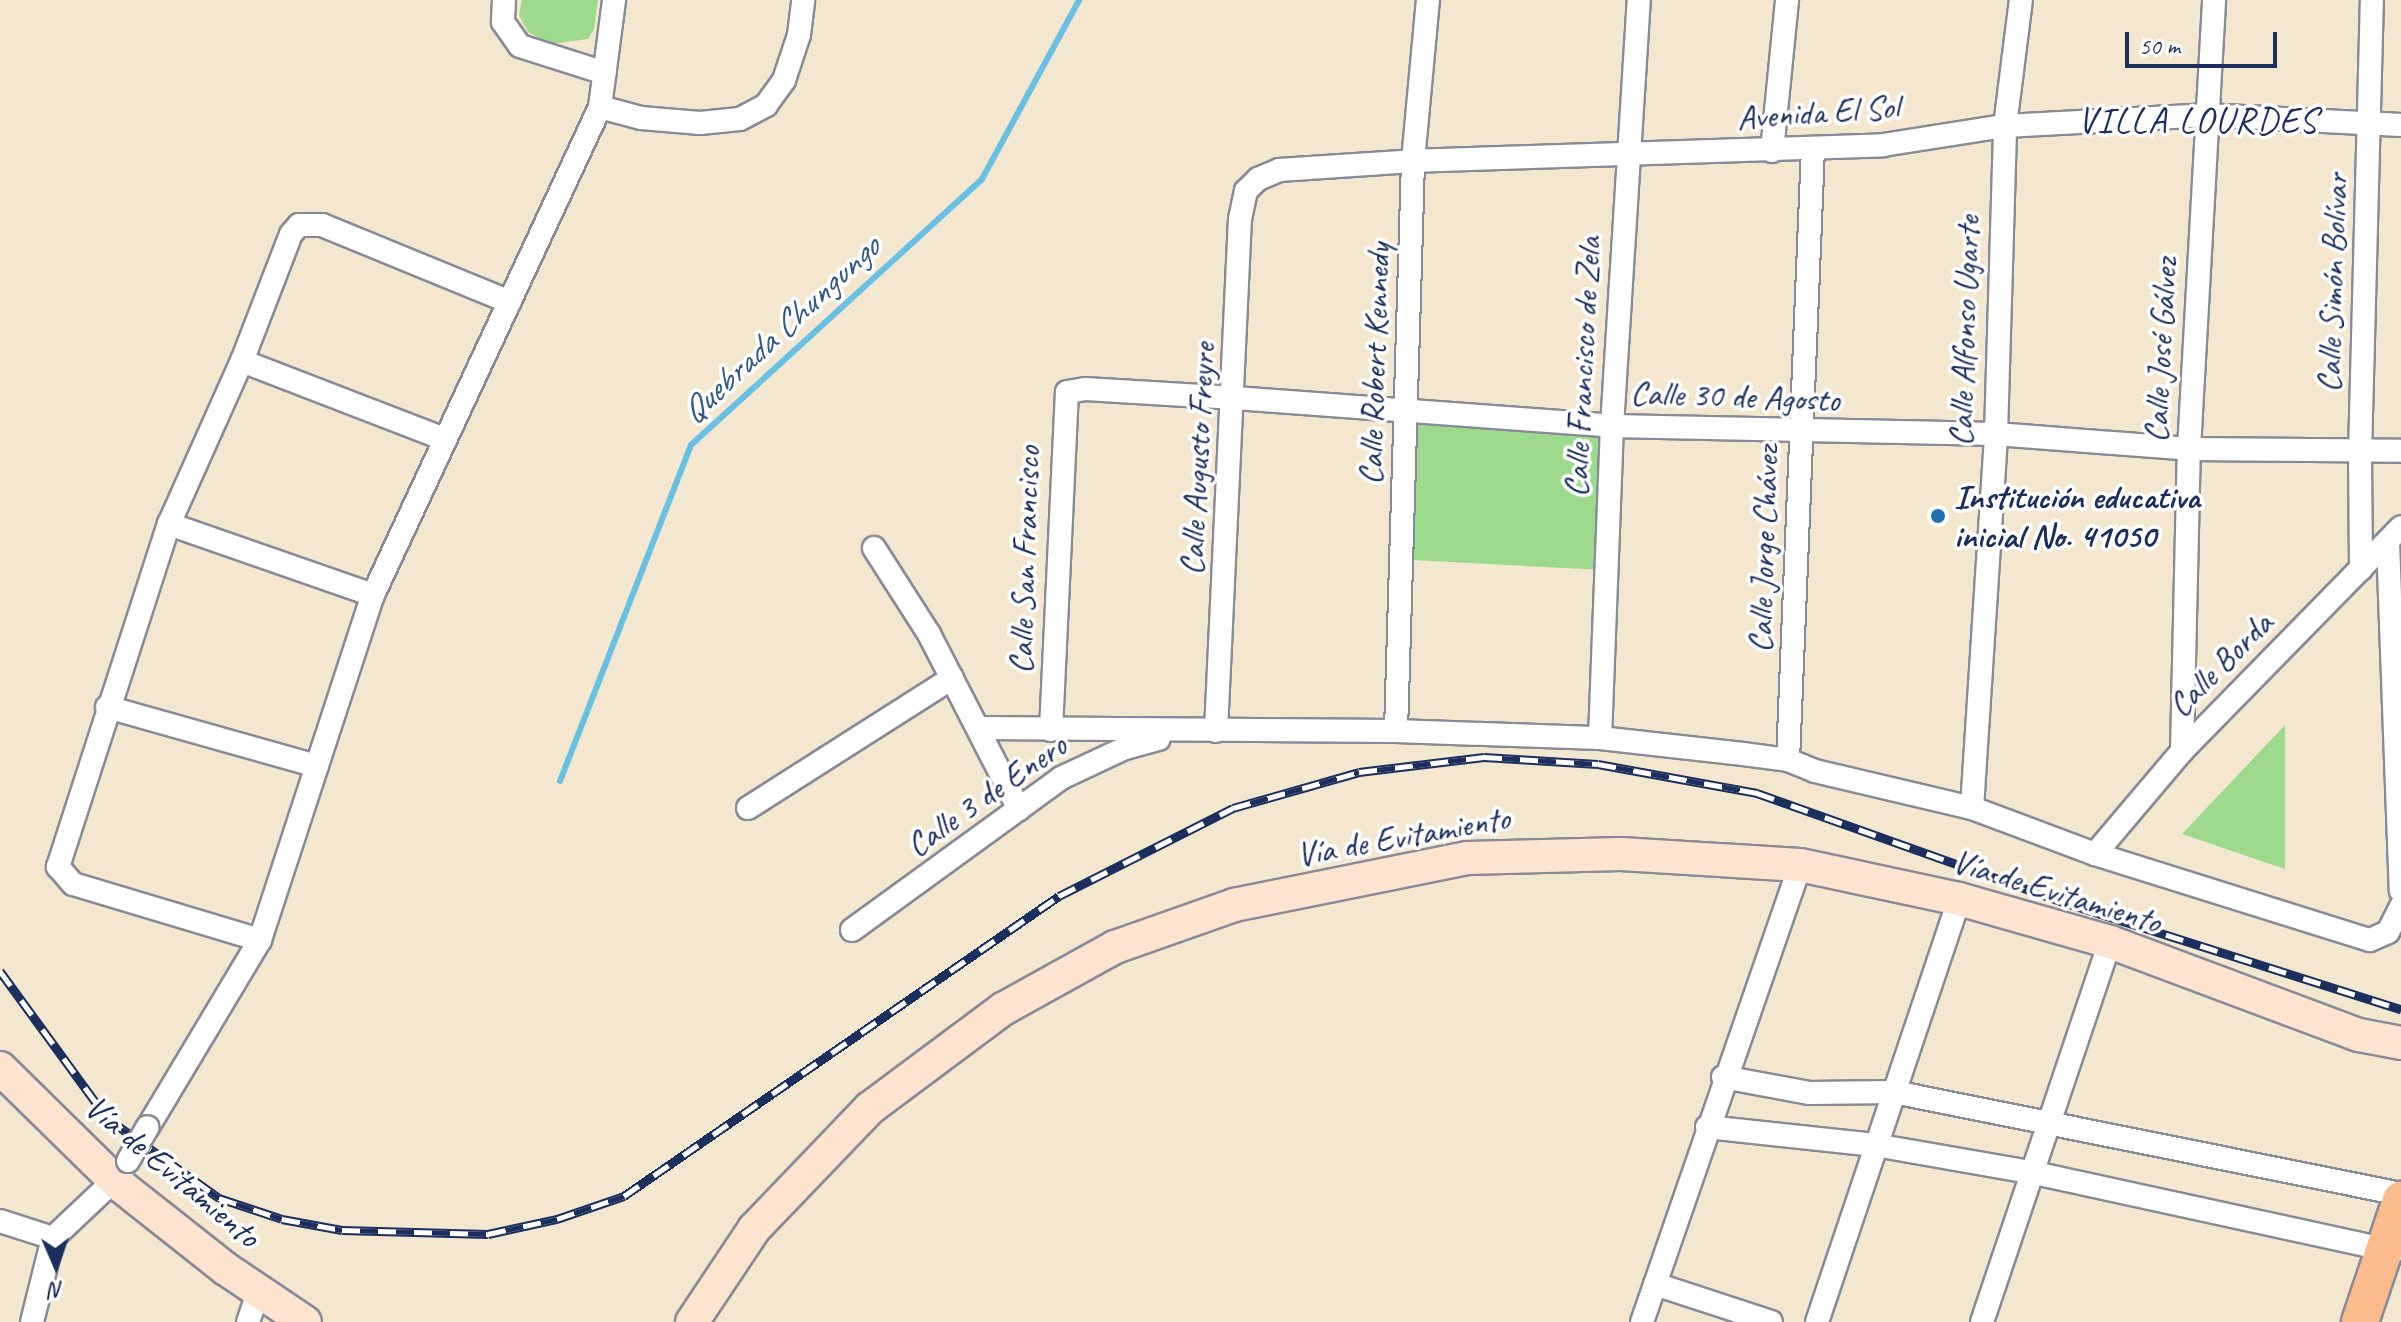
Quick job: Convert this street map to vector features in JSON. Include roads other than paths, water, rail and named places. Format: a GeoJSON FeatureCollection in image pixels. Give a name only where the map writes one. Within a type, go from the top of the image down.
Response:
{"type":"FeatureCollection","features":[{"type":"Feature","properties":{"kind":"main road","name":"Vía de Evitamiento"},"geometry":{"type":"LineString","coordinates":[[692,1322],[754,1229],[870,1108],[1003,1009],[1115,947],[1234,905],[1467,858],[1621,854],[1800,865],[1959,899],[2110,942],[2359,1035],[2401,1043]]}},
{"type":"Feature","properties":{"kind":"main road","name":"Vía de Evitamiento"},"geometry":{"type":"LineString","coordinates":[[0,1068],[259,1290],[305,1322]]}},
{"type":"Feature","properties":{"kind":"main road"},"geometry":{"type":"LineString","coordinates":[[2360,1322],[2393,1251],[2401,1197]]}},
{"type":"Feature","properties":{"kind":"street"},"geometry":{"type":"LineString","coordinates":[[504,0],[503,22],[520,46],[605,73]]}},
{"type":"Feature","properties":{"kind":"street"},"geometry":{"type":"LineString","coordinates":[[32,1322],[53,1238],[123,1172],[260,940],[373,595],[600,107],[614,0]]}},
{"type":"Feature","properties":{"kind":"street"},"geometry":{"type":"LineString","coordinates":[[600,107],[656,119],[740,119],[766,105],[784,80],[799,35],[803,0]]}},
{"type":"Feature","properties":{"kind":"street","name":"Calle Robert Kennedy"},"geometry":{"type":"LineString","coordinates":[[1396,731],[1413,161],[1428,0]]}},
{"type":"Feature","properties":{"kind":"street","name":"Calle Francisco de Zela"},"geometry":{"type":"LineString","coordinates":[[1600,738],[1612,426],[1639,0]]}},
{"type":"Feature","properties":{"kind":"street"},"geometry":{"type":"LineString","coordinates":[[1772,151],[1787,0]]}},
{"type":"Feature","properties":{"kind":"street","name":"Calle Alfonso Ugarte"},"geometry":{"type":"LineString","coordinates":[[1972,808],[1996,434],[2005,126],[2021,0]]}},
{"type":"Feature","properties":{"kind":"street","name":"Calle José Gálvez"},"geometry":{"type":"LineString","coordinates":[[2182,751],[2189,449],[2205,115],[2214,0]]}},
{"type":"Feature","properties":{"kind":"street","name":"Calle Simón Bolívar"},"geometry":{"type":"LineString","coordinates":[[2361,569],[2360,454],[2372,125],[2372,0]]}},
{"type":"Feature","properties":{"kind":"street","name":"Avenida El Sol"},"geometry":{"type":"LineString","coordinates":[[1246,191],[1258,179],[1279,170],[1413,161],[1627,157],[1813,149],[2005,126],[2205,115],[2401,125]]}},
{"type":"Feature","properties":{"kind":"street","name":"Calle Jorge Chávez"},"geometry":{"type":"LineString","coordinates":[[1788,760],[1813,149]]}},
{"type":"Feature","properties":{"kind":"street","name":"Calle Augusto Freyre"},"geometry":{"type":"LineString","coordinates":[[1216,731],[1235,398],[1240,219],[1246,191]]}},
{"type":"Feature","properties":{"kind":"street"},"geometry":{"type":"LineString","coordinates":[[260,940],[73,884],[60,874],[59,855],[169,524],[242,361],[291,234],[306,224],[322,225],[510,302]]}},
{"type":"Feature","properties":{"kind":"street"},"geometry":{"type":"LineString","coordinates":[[242,361],[444,439]]}},
{"type":"Feature","properties":{"kind":"street","name":"Calle 30 de Agosto"},"geometry":{"type":"LineString","coordinates":[[1067,392],[1085,389],[1235,398],[1612,426],[1802,433],[1996,434],[2189,449],[2360,454],[2401,451]]}},
{"type":"Feature","properties":{"kind":"street","name":"Calle San Francisco"},"geometry":{"type":"LineString","coordinates":[[1051,730],[1067,392]]}},
{"type":"Feature","properties":{"kind":"street"},"geometry":{"type":"LineString","coordinates":[[169,524],[373,595]]}},
{"type":"Feature","properties":{"kind":"street"},"geometry":{"type":"LineString","coordinates":[[2394,535],[2401,891]]}},
{"type":"Feature","properties":{"kind":"street","name":"Calle Borda"},"geometry":{"type":"LineString","coordinates":[[2095,854],[2182,751],[2394,535]]}},
{"type":"Feature","properties":{"kind":"street"},"geometry":{"type":"LineString","coordinates":[[874,548],[952,678],[1019,809]]}},
{"type":"Feature","properties":{"kind":"street"},"geometry":{"type":"LineString","coordinates":[[748,808],[952,678]]}},
{"type":"Feature","properties":{"kind":"street"},"geometry":{"type":"LineString","coordinates":[[107,707],[317,766]]}},
{"type":"Feature","properties":{"kind":"street"},"geometry":{"type":"LineString","coordinates":[[979,728],[1396,731],[1600,738],[1788,760],[1815,771],[1972,808],[2095,854],[2370,940],[2388,932],[2401,906]]}},
{"type":"Feature","properties":{"kind":"street","name":"Calle 3 de Enero"},"geometry":{"type":"LineString","coordinates":[[852,930],[1061,778],[1125,748],[1216,731]]}},
{"type":"Feature","properties":{"kind":"street"},"geometry":{"type":"LineString","coordinates":[[1642,1322],[1723,1077],[1800,865]]}},
{"type":"Feature","properties":{"kind":"street"},"geometry":{"type":"LineString","coordinates":[[1817,1322],[1959,899]]}},
{"type":"Feature","properties":{"kind":"street"},"geometry":{"type":"LineString","coordinates":[[1982,1322],[2035,1173],[2110,942]]}},
{"type":"Feature","properties":{"kind":"street"},"geometry":{"type":"LineString","coordinates":[[1723,1077],[1809,1093],[1894,1092],[2401,1197]]}},
{"type":"Feature","properties":{"kind":"street"},"geometry":{"type":"LineString","coordinates":[[1707,1127],[1875,1145],[2035,1173],[2393,1251]]}},
{"type":"Feature","properties":{"kind":"street"},"geometry":{"type":"LineString","coordinates":[[0,1221],[53,1238]]}},
{"type":"Feature","properties":{"kind":"street"},"geometry":{"type":"LineString","coordinates":[[1655,1284],[1771,1322]]}},
{"type":"Feature","properties":{"kind":"street"},"geometry":{"type":"LineString","coordinates":[[248,1322],[259,1290]]}},
{"type":"Feature","properties":{"kind":"waterway","name":"Quebrada Chungungo"},"geometry":{"type":"LineString","coordinates":[[560,781],[691,445],[982,179],[1079,0]]}},
{"type":"Feature","properties":{"kind":"railway"},"geometry":{"type":"LineString","coordinates":[[0,971],[107,1118],[219,1198],[282,1219],[342,1230],[488,1234],[557,1219],[624,1196],[1059,896],[1233,808],[1359,772],[1484,757],[1598,764],[1757,793],[2063,902],[2401,1009]]}},
{"type":"Feature","properties":{"kind":"place","name":"Institución educativa inicial No. 41050"},"geometry":{"type":"Point","coordinates":[1938,516]}},
{"type":"Feature","properties":{"kind":"district","name":"VILLA LOURDES"},"geometry":{"type":"Point","coordinates":[2198,121]}}]}
